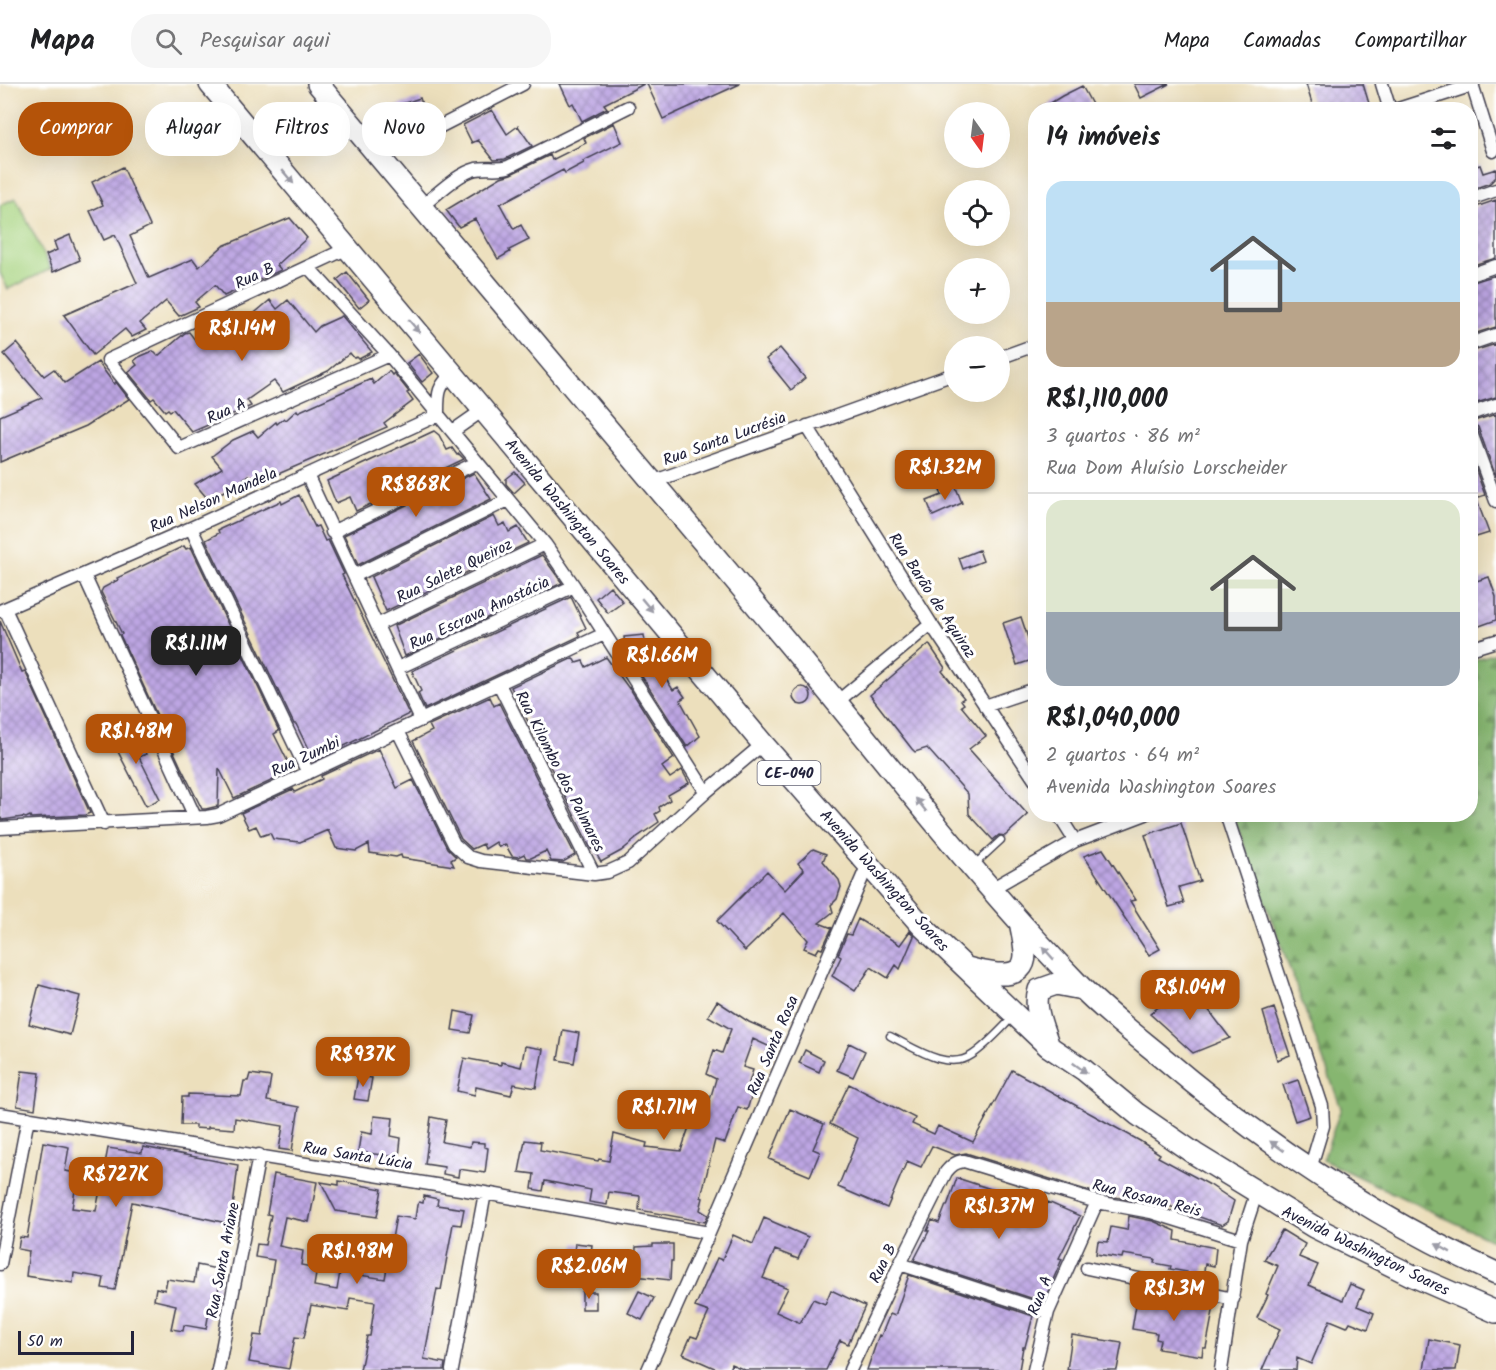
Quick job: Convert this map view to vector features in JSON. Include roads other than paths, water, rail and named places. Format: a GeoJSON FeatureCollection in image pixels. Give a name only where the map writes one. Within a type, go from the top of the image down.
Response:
{"type":"FeatureCollection","features":[{"type":"Feature","properties":{"kind":"highway","name":"Avenida Washington Soares"},"geometry":{"type":"LineString","coordinates":[[210,84],[763,744],[923,927],[1048,1046],[1084,1070],[1156,1127],[1256,1194],[1314,1227],[1411,1275],[1496,1312]]}},
{"type":"Feature","properties":{"kind":"highway"},"geometry":{"type":"LineString","coordinates":[[318,84],[991,889],[1082,988],[1210,1098],[1310,1169],[1343,1191],[1450,1252],[1496,1273]]}},
{"type":"Feature","properties":{"kind":"highway"},"geometry":{"type":"LineString","coordinates":[[967,968],[999,975],[1017,972],[1026,957],[1019,921]]}},
{"type":"Feature","properties":{"kind":"highway"},"geometry":{"type":"LineString","coordinates":[[1048,1046],[1037,1007],[1036,996],[1039,990],[1056,984],[1082,988]]}},
{"type":"Feature","properties":{"kind":"street"},"geometry":{"type":"LineString","coordinates":[[446,123],[523,84]]}},
{"type":"Feature","properties":{"kind":"street"},"geometry":{"type":"LineString","coordinates":[[1382,84],[1388,102]]}},
{"type":"Feature","properties":{"kind":"street"},"geometry":{"type":"LineString","coordinates":[[1419,102],[1473,84],[1493,151]]}},
{"type":"Feature","properties":{"kind":"street"},"geometry":{"type":"LineString","coordinates":[[421,207],[463,174],[472,170],[499,170],[508,167],[628,107]]}},
{"type":"Feature","properties":{"kind":"street"},"geometry":{"type":"LineString","coordinates":[[1478,196],[1496,190]]}},
{"type":"Feature","properties":{"kind":"street","name":"Rua B"},"geometry":{"type":"LineString","coordinates":[[108,360],[348,249]]}},
{"type":"Feature","properties":{"kind":"street"},"geometry":{"type":"LineString","coordinates":[[1478,272],[1496,266]]}},
{"type":"Feature","properties":{"kind":"street"},"geometry":{"type":"LineString","coordinates":[[309,268],[389,355],[545,544],[706,792]]}},
{"type":"Feature","properties":{"kind":"street"},"geometry":{"type":"LineString","coordinates":[[1478,341],[1496,335]]}},
{"type":"Feature","properties":{"kind":"street"},"geometry":{"type":"LineString","coordinates":[[1010,354],[1028,348]]}},
{"type":"Feature","properties":{"kind":"street","name":"Rua A"},"geometry":{"type":"LineString","coordinates":[[108,360],[180,448],[389,355]]}},
{"type":"Feature","properties":{"kind":"street"},"geometry":{"type":"LineString","coordinates":[[438,415],[438,395],[442,382],[454,373]]}},
{"type":"Feature","properties":{"kind":"street","name":"Rua Santa Lucrésia"},"geometry":{"type":"LineString","coordinates":[[652,482],[944,378]]}},
{"type":"Feature","properties":{"kind":"street"},"geometry":{"type":"LineString","coordinates":[[1478,411],[1496,405]]}},
{"type":"Feature","properties":{"kind":"street"},"geometry":{"type":"LineString","coordinates":[[453,431],[483,410]]}},
{"type":"Feature","properties":{"kind":"street","name":"Rua Nelson Mandela"},"geometry":{"type":"LineString","coordinates":[[3,610],[191,528],[438,415]]}},
{"type":"Feature","properties":{"kind":"street","name":"Rua Barão de Aquiraz"},"geometry":{"type":"LineString","coordinates":[[807,426],[931,624],[1028,770]]}},
{"type":"Feature","properties":{"kind":"street"},"geometry":{"type":"LineString","coordinates":[[1478,452],[1496,501]]}},
{"type":"Feature","properties":{"kind":"street"},"geometry":{"type":"LineString","coordinates":[[332,532],[476,463]]}},
{"type":"Feature","properties":{"kind":"street"},"geometry":{"type":"LineString","coordinates":[[307,475],[421,720]]}},
{"type":"Feature","properties":{"kind":"street"},"geometry":{"type":"LineString","coordinates":[[354,576],[508,501]]}},
{"type":"Feature","properties":{"kind":"street"},"geometry":{"type":"LineString","coordinates":[[191,528],[308,773]]}},
{"type":"Feature","properties":{"kind":"street","name":"Rua Salete Queiroz"},"geometry":{"type":"LineString","coordinates":[[377,625],[545,544]]}},
{"type":"Feature","properties":{"kind":"street"},"geometry":{"type":"LineString","coordinates":[[84,575],[195,817]]}},
{"type":"Feature","properties":{"kind":"street","name":"Rua Escrava Anastácia"},"geometry":{"type":"LineString","coordinates":[[398,668],[574,586]]}},
{"type":"Feature","properties":{"kind":"street"},"geometry":{"type":"LineString","coordinates":[[3,610],[104,824]]}},
{"type":"Feature","properties":{"kind":"street"},"geometry":{"type":"LineString","coordinates":[[837,702],[931,624]]}},
{"type":"Feature","properties":{"kind":"street","name":"Rua Zumbi"},"geometry":{"type":"LineString","coordinates":[[0,828],[207,817],[227,811],[604,634]]}},
{"type":"Feature","properties":{"kind":"street"},"geometry":{"type":"LineString","coordinates":[[1478,647],[1496,641]]}},
{"type":"Feature","properties":{"kind":"street","name":"Rua Kilombo dos Palmares"},"geometry":{"type":"LineString","coordinates":[[498,684],[594,874]]}},
{"type":"Feature","properties":{"kind":"street"},"geometry":{"type":"LineString","coordinates":[[985,706],[1028,691]]}},
{"type":"Feature","properties":{"kind":"street"},"geometry":{"type":"LineString","coordinates":[[398,731],[454,844],[468,857],[481,861],[594,874],[614,870],[628,863],[763,744]]}},
{"type":"Feature","properties":{"kind":"street"},"geometry":{"type":"LineString","coordinates":[[1063,822],[1075,841]]}},
{"type":"Feature","properties":{"kind":"street"},"geometry":{"type":"LineString","coordinates":[[991,889],[1075,841],[1125,822]]}},
{"type":"Feature","properties":{"kind":"street"},"geometry":{"type":"LineString","coordinates":[[1229,822],[1322,1106],[1323,1126],[1310,1169]]}},
{"type":"Feature","properties":{"kind":"street","name":"Rua Santa Rosa"},"geometry":{"type":"LineString","coordinates":[[648,1370],[868,864]]}},
{"type":"Feature","properties":{"kind":"street","name":"Rua Santa Lúcia"},"geometry":{"type":"LineString","coordinates":[[0,1114],[259,1155],[709,1233]]}},
{"type":"Feature","properties":{"kind":"street"},"geometry":{"type":"LineString","coordinates":[[0,1264],[28,1118]]}},
{"type":"Feature","properties":{"kind":"street","name":"Rua Santa Ariane"},"geometry":{"type":"LineString","coordinates":[[218,1370],[259,1155]]}},
{"type":"Feature","properties":{"kind":"street","name":"Rua Rosana Reis"},"geometry":{"type":"LineString","coordinates":[[946,1172],[955,1163],[963,1161],[1097,1202],[1151,1212],[1241,1240]]}},
{"type":"Feature","properties":{"kind":"street","name":"Rua B"},"geometry":{"type":"LineString","coordinates":[[850,1370],[946,1172]]}},
{"type":"Feature","properties":{"kind":"street"},"geometry":{"type":"LineString","coordinates":[[452,1370],[485,1193]]}},
{"type":"Feature","properties":{"kind":"street"},"geometry":{"type":"LineString","coordinates":[[1221,1370],[1241,1240],[1256,1194]]}},
{"type":"Feature","properties":{"kind":"street","name":"Rua A"},"geometry":{"type":"LineString","coordinates":[[1034,1370],[1048,1312],[1097,1202]]}},
{"type":"Feature","properties":{"kind":"street"},"geometry":{"type":"LineString","coordinates":[[900,1264],[1048,1312]]}},
{"type":"Feature","properties":{"kind":"street"},"geometry":{"type":"LineString","coordinates":[[1087,1268],[1233,1299]]}},
{"type":"Feature","properties":{"kind":"lane"},"geometry":{"type":"LineString","coordinates":[[972,866],[1001,840]]}},
{"type":"Feature","properties":{"kind":"lane"},"geometry":{"type":"LineString","coordinates":[[890,1036],[942,1060],[954,1061],[974,1054],[1016,1015]]}}]}
